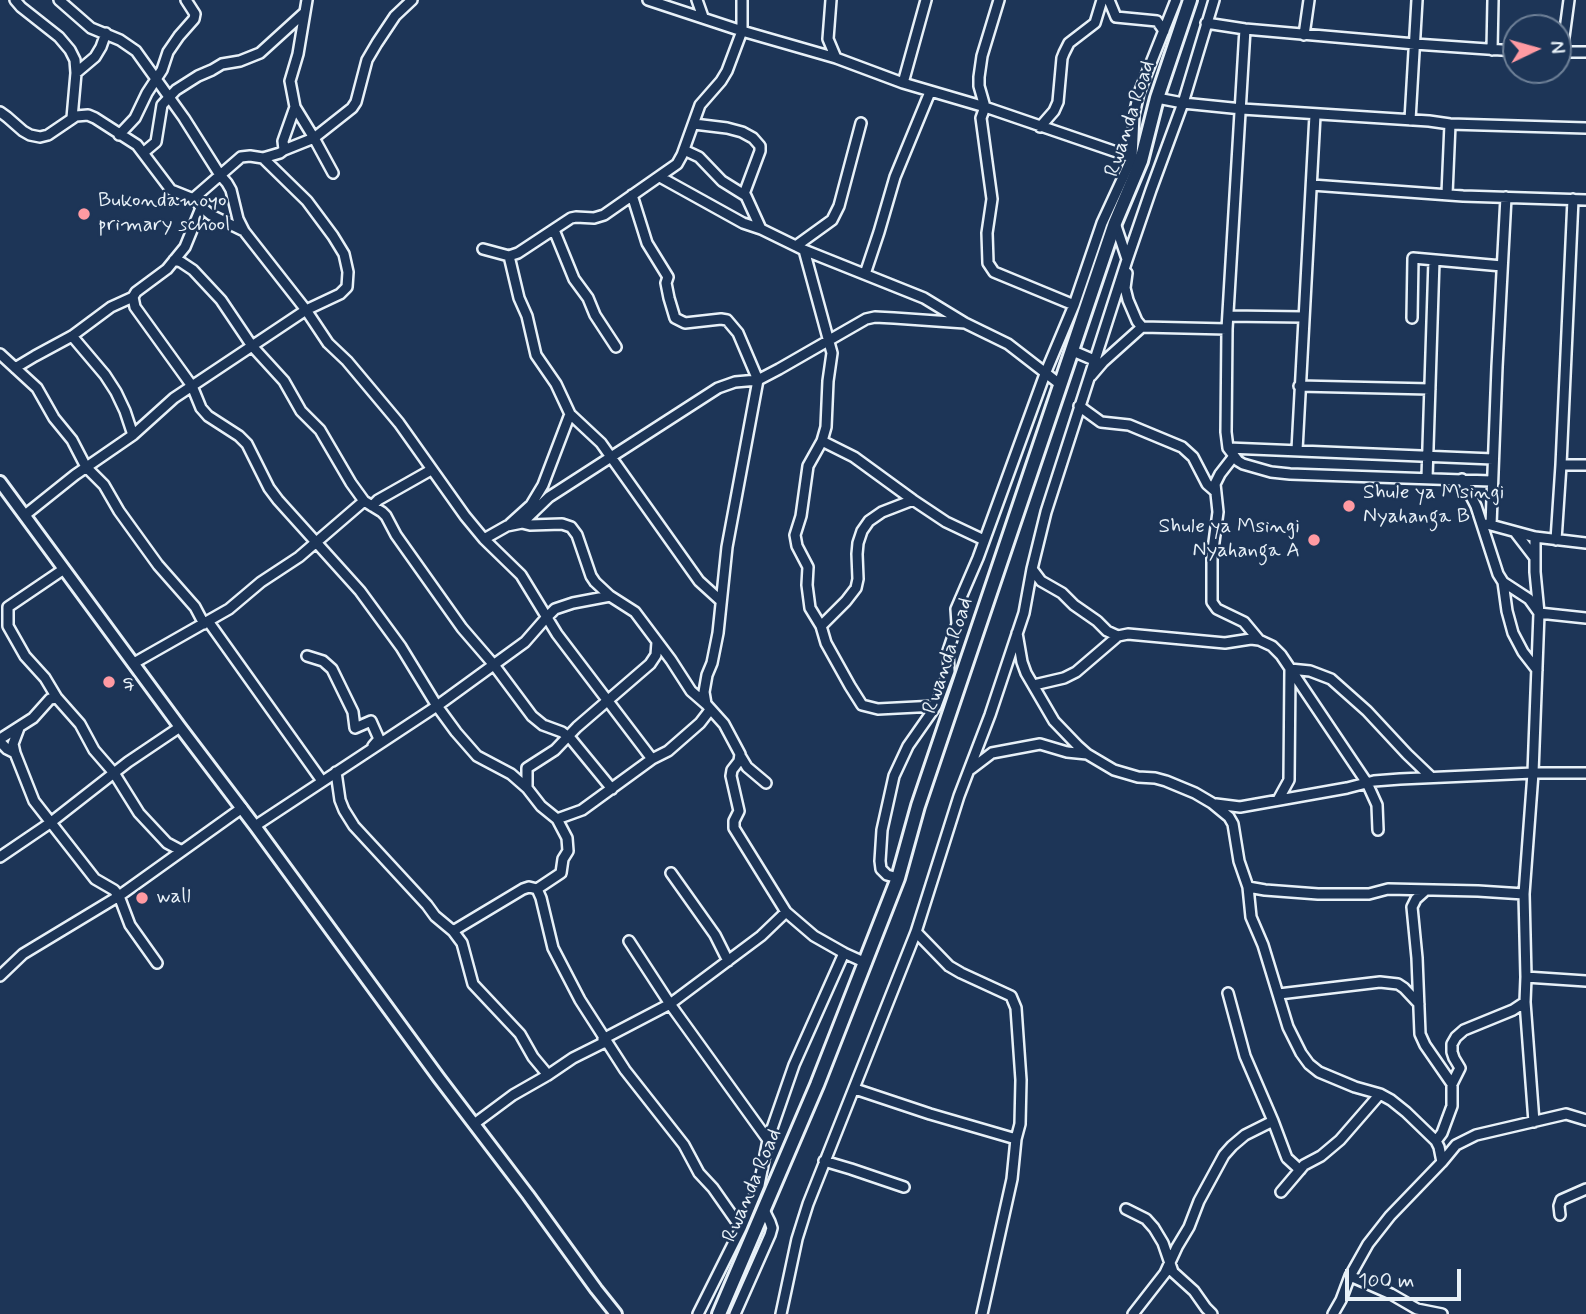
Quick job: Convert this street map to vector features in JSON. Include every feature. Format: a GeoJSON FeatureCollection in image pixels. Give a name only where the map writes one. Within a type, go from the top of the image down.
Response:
{"type":"FeatureCollection","features":[{"type":"Feature","properties":{"kind":"highway","name":"Rwanda Road"},"geometry":{"type":"LineString","coordinates":[[719,1314],[817,1084],[898,878],[918,806],[1189,0]]}},
{"type":"Feature","properties":{"kind":"main road"},"geometry":{"type":"LineString","coordinates":[[2,488],[25,515],[616,1314]]}},
{"type":"Feature","properties":{"kind":"street"},"geometry":{"type":"LineString","coordinates":[[15,0],[53,31],[75,60],[72,118]]}},
{"type":"Feature","properties":{"kind":"street"},"geometry":{"type":"LineString","coordinates":[[59,0],[91,28],[120,40],[136,51],[230,190],[244,231],[306,310],[328,343],[347,361],[399,423],[453,502],[484,539],[521,575],[546,618],[652,759]]}},
{"type":"Feature","properties":{"kind":"street"},"geometry":{"type":"LineString","coordinates":[[119,135],[135,118],[178,36],[194,19],[195,14],[186,0]]}},
{"type":"Feature","properties":{"kind":"street"},"geometry":{"type":"LineString","coordinates":[[307,0],[298,54],[290,81],[295,107],[333,173]]}},
{"type":"Feature","properties":{"kind":"street"},"geometry":{"type":"LineString","coordinates":[[0,112],[23,131],[40,137],[48,135],[72,118],[83,115],[95,118],[136,145],[171,190],[195,197],[241,157],[263,158],[314,138],[352,108],[367,60],[395,16],[412,0]]}},
{"type":"Feature","properties":{"kind":"street"},"geometry":{"type":"LineString","coordinates":[[648,0],[836,58],[903,83],[985,107],[1137,160]]}},
{"type":"Feature","properties":{"kind":"street"},"geometry":{"type":"LineString","coordinates":[[697,0],[703,17]]}},
{"type":"Feature","properties":{"kind":"street"},"geometry":{"type":"LineString","coordinates":[[483,249],[509,256],[518,253],[571,218],[604,215],[677,164],[703,101],[727,71],[742,31],[742,0]]}},
{"type":"Feature","properties":{"kind":"street"},"geometry":{"type":"LineString","coordinates":[[831,0],[828,39],[836,58]]}},
{"type":"Feature","properties":{"kind":"street"},"geometry":{"type":"LineString","coordinates":[[903,83],[926,0]]}},
{"type":"Feature","properties":{"kind":"street"},"geometry":{"type":"LineString","coordinates":[[999,0],[980,68],[979,86],[985,107],[981,118],[992,199],[987,233],[989,267],[994,272],[1074,304]]}},
{"type":"Feature","properties":{"kind":"street"},"geometry":{"type":"LineString","coordinates":[[1040,127],[1059,99],[1064,53],[1069,43],[1095,23],[1102,0]]}},
{"type":"Feature","properties":{"kind":"street"},"geometry":{"type":"LineString","coordinates":[[1108,0],[1116,17],[1157,21],[1164,32]]}},
{"type":"Feature","properties":{"kind":"street"},"geometry":{"type":"LineString","coordinates":[[898,878],[881,870],[880,861],[882,830],[894,776],[936,706],[950,668],[948,651],[957,624],[956,609],[1074,304],[1102,223],[1137,160],[1135,104],[1176,0]]}},
{"type":"Feature","properties":{"kind":"street"},"geometry":{"type":"LineString","coordinates":[[781,1314],[802,1224],[824,1161],[916,932],[968,771],[990,715],[1024,612],[1046,512],[1087,379],[1183,103],[1214,0]]}},
{"type":"Feature","properties":{"kind":"street"},"geometry":{"type":"LineString","coordinates":[[1304,34],[1309,0]]}},
{"type":"Feature","properties":{"kind":"street"},"geometry":{"type":"LineString","coordinates":[[1410,120],[1417,0]]}},
{"type":"Feature","properties":{"kind":"street"},"geometry":{"type":"LineString","coordinates":[[1492,50],[1493,0]]}},
{"type":"Feature","properties":{"kind":"street"},"geometry":{"type":"LineString","coordinates":[[144,153],[156,142],[162,105],[183,85],[222,64],[240,61],[260,53],[306,12]]}},
{"type":"Feature","properties":{"kind":"street"},"geometry":{"type":"LineString","coordinates":[[1206,23],[1245,29],[1502,50]]}},
{"type":"Feature","properties":{"kind":"street"},"geometry":{"type":"LineString","coordinates":[[1245,29],[1227,329],[1226,432],[1231,452],[1243,464],[1271,472],[1492,481]]}},
{"type":"Feature","properties":{"kind":"street"},"geometry":{"type":"LineString","coordinates":[[76,73],[95,57],[106,33]]}},
{"type":"Feature","properties":{"kind":"street"},"geometry":{"type":"LineString","coordinates":[[865,274],[895,177],[930,92]]}},
{"type":"Feature","properties":{"kind":"street"},"geometry":{"type":"LineString","coordinates":[[1157,99],[1315,115],[1450,124],[1586,128]]}},
{"type":"Feature","properties":{"kind":"street"},"geometry":{"type":"LineString","coordinates":[[284,150],[283,141],[295,107]]}},
{"type":"Feature","properties":{"kind":"street"},"geometry":{"type":"LineString","coordinates":[[1297,450],[1315,115]]}},
{"type":"Feature","properties":{"kind":"street"},"geometry":{"type":"LineString","coordinates":[[800,248],[832,220],[839,206],[861,123]]}},
{"type":"Feature","properties":{"kind":"street"},"geometry":{"type":"LineString","coordinates":[[694,124],[737,130],[747,134],[760,146],[744,194]]}},
{"type":"Feature","properties":{"kind":"street"},"geometry":{"type":"LineString","coordinates":[[1447,194],[1450,124]]}},
{"type":"Feature","properties":{"kind":"street"},"geometry":{"type":"LineString","coordinates":[[684,150],[699,157],[722,181],[744,194],[761,229]]}},
{"type":"Feature","properties":{"kind":"street"},"geometry":{"type":"LineString","coordinates":[[25,515],[86,467],[133,435],[174,398],[306,310],[340,294],[346,287],[348,272],[344,254],[307,201],[263,158]]}},
{"type":"Feature","properties":{"kind":"street"},"geometry":{"type":"LineString","coordinates":[[660,177],[732,218],[924,298],[1007,344],[1060,385]]}},
{"type":"Feature","properties":{"kind":"street"},"geometry":{"type":"LineString","coordinates":[[1312,185],[1586,200]]}},
{"type":"Feature","properties":{"kind":"street"},"geometry":{"type":"LineString","coordinates":[[557,819],[582,810],[652,759],[668,751],[696,727],[708,707],[704,692],[718,633],[727,547],[758,380],[738,333],[727,320],[685,323],[676,318],[667,291],[668,277],[647,243],[632,195]]}},
{"type":"Feature","properties":{"kind":"street"},"geometry":{"type":"LineString","coordinates":[[195,197],[201,208],[211,215],[244,231]]}},
{"type":"Feature","properties":{"kind":"street"},"geometry":{"type":"LineString","coordinates":[[1486,524],[1492,481],[1506,197]]}},
{"type":"Feature","properties":{"kind":"street"},"geometry":{"type":"LineString","coordinates":[[1556,540],[1573,199]]}},
{"type":"Feature","properties":{"kind":"street"},"geometry":{"type":"LineString","coordinates":[[15,368],[72,336],[111,307],[133,297],[167,269],[185,247],[201,208]]}},
{"type":"Feature","properties":{"kind":"street"},"geometry":{"type":"LineString","coordinates":[[1115,223],[1128,260],[1125,288],[1128,300],[1142,327]]}},
{"type":"Feature","properties":{"kind":"street"},"geometry":{"type":"LineString","coordinates":[[554,230],[574,279],[616,347]]}},
{"type":"Feature","properties":{"kind":"street"},"geometry":{"type":"LineString","coordinates":[[800,248],[829,340],[832,359],[828,381],[828,419],[822,441],[808,466],[801,516],[795,535],[797,546],[808,567],[810,608],[849,687],[862,705],[878,709],[936,706]]}},
{"type":"Feature","properties":{"kind":"street"},"geometry":{"type":"LineString","coordinates":[[509,256],[536,355],[561,392],[570,414],[597,438],[699,582],[721,601]]}},
{"type":"Feature","properties":{"kind":"street"},"geometry":{"type":"LineString","coordinates":[[1412,318],[1413,258],[1502,266]]}},
{"type":"Feature","properties":{"kind":"street"},"geometry":{"type":"LineString","coordinates":[[174,260],[193,270],[221,300],[252,346],[279,375],[301,411],[320,430],[351,484],[368,504],[386,516],[396,535],[462,628],[532,716],[543,725],[568,736],[612,789]]}},
{"type":"Feature","properties":{"kind":"street"},"geometry":{"type":"LineString","coordinates":[[1427,478],[1434,260]]}},
{"type":"Feature","properties":{"kind":"street"},"geometry":{"type":"LineString","coordinates":[[133,297],[135,307],[192,386],[201,408],[247,444],[269,488],[360,591],[401,647],[437,706],[475,754],[511,774],[527,788],[541,806],[557,819],[567,838],[568,851],[563,859],[561,873],[537,889],[523,889],[453,930]]}},
{"type":"Feature","properties":{"kind":"street"},"geometry":{"type":"LineString","coordinates":[[1228,316],[1303,317]]}},
{"type":"Feature","properties":{"kind":"street"},"geometry":{"type":"LineString","coordinates":[[522,523],[549,497],[718,388],[735,382],[758,380],[860,322],[874,317],[965,323]]}},
{"type":"Feature","properties":{"kind":"street"},"geometry":{"type":"LineString","coordinates":[[1087,379],[1142,327],[1227,329]]}},
{"type":"Feature","properties":{"kind":"street"},"geometry":{"type":"LineString","coordinates":[[72,336],[116,392],[133,435]]}},
{"type":"Feature","properties":{"kind":"street"},"geometry":{"type":"LineString","coordinates":[[1073,351],[1094,360]]}},
{"type":"Feature","properties":{"kind":"street"},"geometry":{"type":"LineString","coordinates":[[0,354],[37,388],[54,418],[72,440],[86,467],[104,485],[119,511],[158,565],[195,607],[322,781]]}},
{"type":"Feature","properties":{"kind":"street"},"geometry":{"type":"LineString","coordinates":[[1299,386],[1430,389]]}},
{"type":"Feature","properties":{"kind":"street"},"geometry":{"type":"LineString","coordinates":[[1079,406],[1101,422],[1129,425],[1182,447],[1193,457],[1215,491]]}},
{"type":"Feature","properties":{"kind":"street"},"geometry":{"type":"LineString","coordinates":[[484,539],[507,526],[531,505],[543,485],[570,414]]}},
{"type":"Feature","properties":{"kind":"street"},"geometry":{"type":"LineString","coordinates":[[822,441],[853,457],[946,522],[984,540]]}},
{"type":"Feature","properties":{"kind":"street"},"geometry":{"type":"LineString","coordinates":[[1231,452],[1297,450],[1493,459]]}},
{"type":"Feature","properties":{"kind":"street"},"geometry":{"type":"LineString","coordinates":[[1231,452],[1217,479],[1215,491],[1218,512],[1212,557],[1212,602],[1217,609],[1244,622],[1259,640]]}},
{"type":"Feature","properties":{"kind":"street"},"geometry":{"type":"LineString","coordinates":[[1561,465],[1586,465]]}},
{"type":"Feature","properties":{"kind":"street"},"geometry":{"type":"LineString","coordinates":[[134,663],[229,609],[244,595],[293,562],[368,504],[431,470]]}},
{"type":"Feature","properties":{"kind":"street"},"geometry":{"type":"LineString","coordinates":[[1462,479],[1486,524],[1497,574],[1503,582],[1529,599],[1538,613]]}},
{"type":"Feature","properties":{"kind":"street"},"geometry":{"type":"LineString","coordinates":[[821,626],[856,588],[858,543],[869,521],[913,500]]}},
{"type":"Feature","properties":{"kind":"street"},"geometry":{"type":"LineString","coordinates":[[507,526],[522,523],[562,524],[571,527],[594,582],[635,612],[691,691],[727,729],[747,766],[766,783]]}},
{"type":"Feature","properties":{"kind":"street"},"geometry":{"type":"LineString","coordinates":[[1486,524],[1535,537],[1586,543]]}},
{"type":"Feature","properties":{"kind":"street"},"geometry":{"type":"LineString","coordinates":[[1516,532],[1535,558]]}},
{"type":"Feature","properties":{"kind":"street"},"geometry":{"type":"LineString","coordinates":[[1534,1122],[1525,1002],[1524,894],[1537,670],[1535,537]]}},
{"type":"Feature","properties":{"kind":"street"},"geometry":{"type":"LineString","coordinates":[[64,569],[10,605],[4,618],[25,656],[45,678],[53,699],[80,724],[94,750],[114,773],[139,813],[167,843],[182,851]]}},
{"type":"Feature","properties":{"kind":"street"},"geometry":{"type":"LineString","coordinates":[[1032,569],[1041,582],[1062,593],[1107,631],[1118,636]]}},
{"type":"Feature","properties":{"kind":"street"},"geometry":{"type":"LineString","coordinates":[[1503,582],[1513,633],[1523,653],[1537,670]]}},
{"type":"Feature","properties":{"kind":"street"},"geometry":{"type":"LineString","coordinates":[[255,826],[437,706],[494,665],[525,642],[550,613],[562,606],[610,596]]}},
{"type":"Feature","properties":{"kind":"street"},"geometry":{"type":"LineString","coordinates":[[1538,613],[1586,618]]}},
{"type":"Feature","properties":{"kind":"street"},"geometry":{"type":"LineString","coordinates":[[1017,632],[1026,673],[1060,729],[1087,754],[1114,770],[1166,781],[1195,793],[1228,817],[1233,824],[1239,861],[1248,887],[1251,918],[1263,945],[1288,1027],[1308,1064],[1327,1076],[1380,1094],[1406,1112],[1436,1141],[1442,1162]]}},
{"type":"Feature","properties":{"kind":"street"},"geometry":{"type":"LineString","coordinates":[[1034,685],[1076,673],[1118,636],[1128,634],[1225,643],[1259,640],[1272,646],[1281,655],[1367,783],[1377,805],[1378,830]]}},
{"type":"Feature","properties":{"kind":"street"},"geometry":{"type":"LineString","coordinates":[[527,788],[527,768],[555,750],[650,664],[656,655],[657,642]]}},
{"type":"Feature","properties":{"kind":"street"},"geometry":{"type":"LineString","coordinates":[[307,656],[323,661],[332,669],[353,712],[355,728],[370,721],[379,739],[367,752]]}},
{"type":"Feature","properties":{"kind":"street"},"geometry":{"type":"LineString","coordinates":[[1290,669],[1310,671],[1331,678],[1431,777]]}},
{"type":"Feature","properties":{"kind":"street"},"geometry":{"type":"LineString","coordinates":[[1278,800],[1289,780],[1290,669]]}},
{"type":"Feature","properties":{"kind":"street"},"geometry":{"type":"LineString","coordinates":[[15,754],[7,749],[1,739],[19,729],[53,699]]}},
{"type":"Feature","properties":{"kind":"street"},"geometry":{"type":"LineString","coordinates":[[0,857],[180,727]]}},
{"type":"Feature","properties":{"kind":"street"},"geometry":{"type":"LineString","coordinates":[[19,729],[13,744],[30,793],[50,823],[95,879],[119,896],[130,925],[157,962]]}},
{"type":"Feature","properties":{"kind":"street"},"geometry":{"type":"LineString","coordinates":[[968,771],[992,753],[1040,744],[1067,752],[1087,754]]}},
{"type":"Feature","properties":{"kind":"street"},"geometry":{"type":"LineString","coordinates":[[741,757],[732,772],[739,811],[734,828],[786,912],[814,936],[866,962]]}},
{"type":"Feature","properties":{"kind":"street"},"geometry":{"type":"LineString","coordinates":[[336,772],[340,800],[354,826],[428,905],[435,916],[453,930],[462,943],[473,984],[520,1034],[533,1058],[548,1075]]}},
{"type":"Feature","properties":{"kind":"street"},"geometry":{"type":"LineString","coordinates":[[1212,803],[1240,807],[1367,783],[1431,777],[1586,773]]}},
{"type":"Feature","properties":{"kind":"street"},"geometry":{"type":"LineString","coordinates":[[0,976],[23,954],[119,896],[242,808]]}},
{"type":"Feature","properties":{"kind":"street"},"geometry":{"type":"LineString","coordinates":[[671,873],[715,935],[728,961]]}},
{"type":"Feature","properties":{"kind":"street"},"geometry":{"type":"LineString","coordinates":[[1248,887],[1318,894],[1369,894],[1383,889],[1524,894]]}},
{"type":"Feature","properties":{"kind":"street"},"geometry":{"type":"LineString","coordinates":[[537,889],[553,948],[604,1040],[684,1145],[699,1173],[741,1228]]}},
{"type":"Feature","properties":{"kind":"street"},"geometry":{"type":"LineString","coordinates":[[1426,890],[1412,907],[1421,1038],[1452,1084]]}},
{"type":"Feature","properties":{"kind":"street"},"geometry":{"type":"LineString","coordinates":[[474,1124],[513,1095],[573,1058],[670,1004],[771,927],[786,912]]}},
{"type":"Feature","properties":{"kind":"street"},"geometry":{"type":"LineString","coordinates":[[916,932],[949,966],[1011,996],[1016,1008],[1021,1080],[1020,1124],[1012,1178],[982,1314]]}},
{"type":"Feature","properties":{"kind":"street"},"geometry":{"type":"LineString","coordinates":[[629,941],[670,1004],[768,1140]]}},
{"type":"Feature","properties":{"kind":"street"},"geometry":{"type":"LineString","coordinates":[[698,1314],[741,1228],[759,1185],[768,1140],[794,1065],[844,953]]}},
{"type":"Feature","properties":{"kind":"street"},"geometry":{"type":"LineString","coordinates":[[1526,977],[1586,981]]}},
{"type":"Feature","properties":{"kind":"street"},"geometry":{"type":"LineString","coordinates":[[1279,994],[1380,982],[1398,984],[1419,1004]]}},
{"type":"Feature","properties":{"kind":"street"},"geometry":{"type":"LineString","coordinates":[[1228,993],[1245,1056],[1287,1157],[1300,1170]]}},
{"type":"Feature","properties":{"kind":"street"},"geometry":{"type":"LineString","coordinates":[[1436,1141],[1451,1106],[1452,1084],[1460,1068],[1452,1052],[1456,1037],[1464,1030],[1513,1010],[1525,1002]]}},
{"type":"Feature","properties":{"kind":"street"},"geometry":{"type":"LineString","coordinates":[[855,1089],[1016,1139]]}},
{"type":"Feature","properties":{"kind":"street"},"geometry":{"type":"LineString","coordinates":[[1281,1192],[1304,1165],[1321,1156],[1340,1140],[1380,1094]]}},
{"type":"Feature","properties":{"kind":"street"},"geometry":{"type":"LineString","coordinates":[[1333,1314],[1368,1244],[1390,1216],[1456,1145],[1466,1138],[1566,1114],[1582,1119],[1586,1129]]}},
{"type":"Feature","properties":{"kind":"street"},"geometry":{"type":"LineString","coordinates":[[1133,1314],[1165,1273],[1189,1227],[1199,1200],[1224,1155],[1245,1135],[1273,1121]]}},
{"type":"Feature","properties":{"kind":"street"},"geometry":{"type":"LineString","coordinates":[[824,1161],[904,1187]]}},
{"type":"Feature","properties":{"kind":"street"},"geometry":{"type":"LineString","coordinates":[[1560,1215],[1561,1200],[1586,1189]]}},
{"type":"Feature","properties":{"kind":"street"},"geometry":{"type":"LineString","coordinates":[[1126,1209],[1146,1219],[1154,1228],[1176,1276],[1194,1291],[1212,1314]]}},
{"type":"Feature","properties":{"kind":"street"},"geometry":{"type":"LineString","coordinates":[[735,1314],[760,1263],[770,1235],[770,1222],[764,1210]]}},
{"type":"Feature","properties":{"kind":"street"},"geometry":{"type":"LineString","coordinates":[[1350,1276],[1417,1309],[1442,1314]]}},
{"type":"Feature","properties":{"kind":"place","name":"Bukondamoyo primary school"},"geometry":{"type":"Point","coordinates":[84,214]}},
{"type":"Feature","properties":{"kind":"place","name":"Shule ya Msingi Nyahanga B"},"geometry":{"type":"Point","coordinates":[1349,506]}},
{"type":"Feature","properties":{"kind":"place","name":"Shule ya Msingi Nyahanga A"},"geometry":{"type":"Point","coordinates":[1314,540]}},
{"type":"Feature","properties":{"kind":"place","name":"q"},"geometry":{"type":"Point","coordinates":[109,682]}},
{"type":"Feature","properties":{"kind":"place","name":"wall"},"geometry":{"type":"Point","coordinates":[142,898]}}]}
